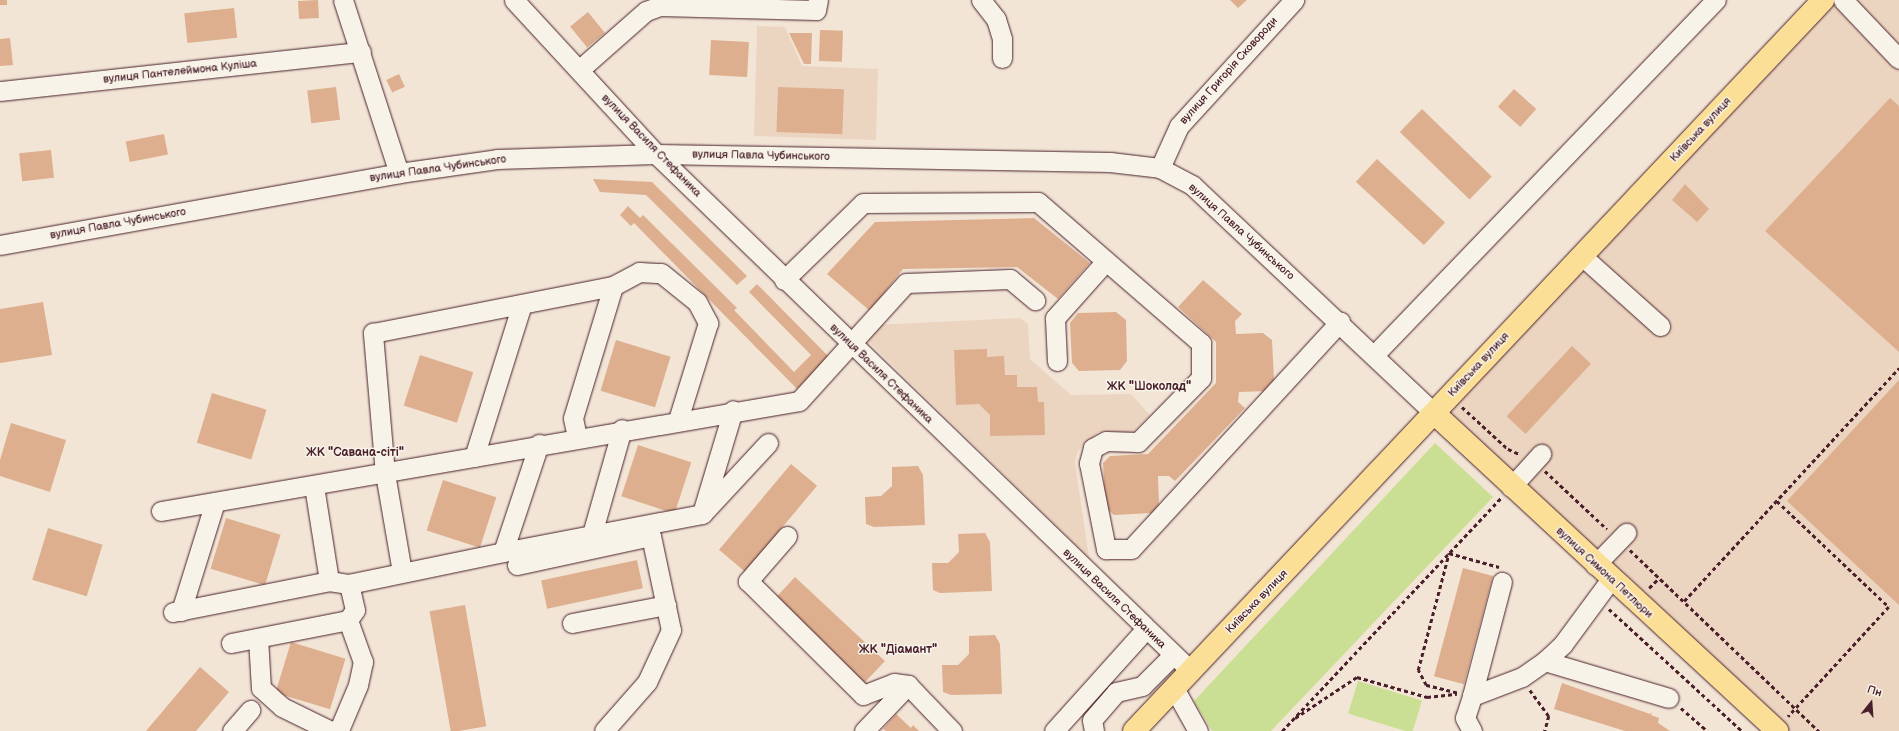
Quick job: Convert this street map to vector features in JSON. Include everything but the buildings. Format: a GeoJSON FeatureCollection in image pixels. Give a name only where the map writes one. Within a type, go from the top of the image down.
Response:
{"type":"FeatureCollection","features":[{"type":"Feature","properties":{"kind":"main road","name":"Київська вулиця"},"geometry":{"type":"LineString","coordinates":[[1134,731],[1823,0]]}},
{"type":"Feature","properties":{"kind":"main road","name":"вулиця Симона Петлюри"},"geometry":{"type":"LineString","coordinates":[[1434,413],[1511,487],[1777,731]]}},
{"type":"Feature","properties":{"kind":"street"},"geometry":{"type":"LineString","coordinates":[[343,0],[399,173]]}},
{"type":"Feature","properties":{"kind":"street","name":"вулиця Василя Стефаника"},"geometry":{"type":"LineString","coordinates":[[514,0],[656,154],[1145,630],[1190,671]]}},
{"type":"Feature","properties":{"kind":"street"},"geometry":{"type":"LineString","coordinates":[[579,70],[646,11],[660,6],[816,10],[818,0]]}},
{"type":"Feature","properties":{"kind":"street"},"geometry":{"type":"LineString","coordinates":[[981,0],[996,19],[1002,38],[1002,58]]}},
{"type":"Feature","properties":{"kind":"street","name":"вулиця Григорія Сковороди"},"geometry":{"type":"LineString","coordinates":[[1160,168],[1180,126],[1294,0]]}},
{"type":"Feature","properties":{"kind":"street"},"geometry":{"type":"LineString","coordinates":[[1374,355],[1716,0]]}},
{"type":"Feature","properties":{"kind":"street"},"geometry":{"type":"LineString","coordinates":[[1843,0],[1899,59]]}},
{"type":"Feature","properties":{"kind":"street","name":"вулиця Пантелеймона Куліша"},"geometry":{"type":"LineString","coordinates":[[0,91],[361,52]]}},
{"type":"Feature","properties":{"kind":"street","name":"вулиця Павла Чубинського"},"geometry":{"type":"LineString","coordinates":[[0,245],[399,173],[497,159],[656,154],[1110,162],[1160,168],[1192,185],[1340,322],[1434,413]]}},
{"type":"Feature","properties":{"kind":"street"},"geometry":{"type":"LineString","coordinates":[[784,280],[863,204],[1038,202],[1201,343],[1201,378],[1138,442],[1106,441],[1093,448],[1089,463],[1106,549],[1131,549],[1340,322]]}},
{"type":"Feature","properties":{"kind":"street"},"geometry":{"type":"LineString","coordinates":[[1582,256],[1660,326]]}},
{"type":"Feature","properties":{"kind":"street"},"geometry":{"type":"LineString","coordinates":[[1056,361],[1055,318],[1106,261]]}},
{"type":"Feature","properties":{"kind":"street"},"geometry":{"type":"LineString","coordinates":[[402,572],[385,474],[373,333],[613,286],[639,272],[661,273],[680,285],[705,313],[706,334],[678,420]]}},
{"type":"Feature","properties":{"kind":"street"},"geometry":{"type":"LineString","coordinates":[[161,511],[385,474],[622,429],[733,410],[799,401],[906,283],[1010,279],[1035,300]]}},
{"type":"Feature","properties":{"kind":"street"},"geometry":{"type":"LineString","coordinates":[[577,437],[573,418],[613,286]]}},
{"type":"Feature","properties":{"kind":"street"},"geometry":{"type":"LineString","coordinates":[[474,457],[522,304]]}},
{"type":"Feature","properties":{"kind":"street"},"geometry":{"type":"LineString","coordinates":[[702,514],[733,410]]}},
{"type":"Feature","properties":{"kind":"street"},"geometry":{"type":"LineString","coordinates":[[592,534],[622,429]]}},
{"type":"Feature","properties":{"kind":"street"},"geometry":{"type":"LineString","coordinates":[[215,502],[177,611],[329,581],[349,584],[592,534],[702,514],[768,443]]}},
{"type":"Feature","properties":{"kind":"street"},"geometry":{"type":"LineString","coordinates":[[503,552],[539,444]]}},
{"type":"Feature","properties":{"kind":"street"},"geometry":{"type":"LineString","coordinates":[[1511,487],[1538,458]]}},
{"type":"Feature","properties":{"kind":"street"},"geometry":{"type":"LineString","coordinates":[[314,486],[329,581]]}},
{"type":"Feature","properties":{"kind":"street"},"geometry":{"type":"LineString","coordinates":[[517,565],[651,536],[671,630],[647,682],[604,731]]}},
{"type":"Feature","properties":{"kind":"street"},"geometry":{"type":"LineString","coordinates":[[786,536],[748,581],[863,695],[894,683],[908,685],[952,731]]}},
{"type":"Feature","properties":{"kind":"street"},"geometry":{"type":"LineString","coordinates":[[1465,695],[1522,677],[1545,661],[1563,644],[1597,598],[1603,572],[1623,536]]}},
{"type":"Feature","properties":{"kind":"street"},"geometry":{"type":"LineString","coordinates":[[1472,731],[1465,718],[1465,695],[1502,582]]}},
{"type":"Feature","properties":{"kind":"street"},"geometry":{"type":"LineString","coordinates":[[231,643],[348,620],[355,610],[349,584]]}},
{"type":"Feature","properties":{"kind":"street"},"geometry":{"type":"LineString","coordinates":[[572,623],[666,605]]}},
{"type":"Feature","properties":{"kind":"street"},"geometry":{"type":"LineString","coordinates":[[258,638],[261,688],[282,707],[331,731],[338,730],[358,685],[363,662],[348,620]]}},
{"type":"Feature","properties":{"kind":"street"},"geometry":{"type":"LineString","coordinates":[[1054,731],[1145,630]]}},
{"type":"Feature","properties":{"kind":"street"},"geometry":{"type":"LineString","coordinates":[[1094,731],[1092,720],[1116,692],[1142,686],[1173,655]]}},
{"type":"Feature","properties":{"kind":"street"},"geometry":{"type":"LineString","coordinates":[[1545,661],[1669,698]]}},
{"type":"Feature","properties":{"kind":"street"},"geometry":{"type":"LineString","coordinates":[[864,731],[908,685]]}},
{"type":"Feature","properties":{"kind":"street"},"geometry":{"type":"LineString","coordinates":[[1174,688],[1198,731]]}},
{"type":"Feature","properties":{"kind":"street"},"geometry":{"type":"LineString","coordinates":[[232,731],[250,710]]}},
{"type":"Feature","properties":{"kind":"path"},"geometry":{"type":"LineString","coordinates":[[1684,601],[1899,368]]}},
{"type":"Feature","properties":{"kind":"path"},"geometry":{"type":"LineString","coordinates":[[1450,395],[1508,449],[1538,458],[1623,536],[1684,601],[1819,731]]}},
{"type":"Feature","properties":{"kind":"path"},"geometry":{"type":"LineString","coordinates":[[1282,731],[1511,487]]}},
{"type":"Feature","properties":{"kind":"path"},"geometry":{"type":"LineString","coordinates":[[1777,501],[1889,607],[1796,708]]}},
{"type":"Feature","properties":{"kind":"path"},"geometry":{"type":"LineString","coordinates":[[1449,553],[1498,566],[1502,582]]}},
{"type":"Feature","properties":{"kind":"path"},"geometry":{"type":"LineString","coordinates":[[1449,553],[1418,670],[1426,685],[1465,695]]}},
{"type":"Feature","properties":{"kind":"path"},"geometry":{"type":"LineString","coordinates":[[1597,598],[1742,731]]}},
{"type":"Feature","properties":{"kind":"path"},"geometry":{"type":"LineString","coordinates":[[1292,721],[1357,677],[1427,697],[1465,695]]}},
{"type":"Feature","properties":{"kind":"path"},"geometry":{"type":"LineString","coordinates":[[1522,677],[1549,716],[1545,731]]}},
{"type":"Feature","properties":{"kind":"path"},"geometry":{"type":"LineString","coordinates":[[1669,698],[1707,731]]}},
{"type":"Feature","properties":{"kind":"shaded area"},"geometry":{"type":"Polygon","coordinates":[[[1823,0],[1899,0],[1899,731],[1777,731],[1434,413],[1823,0]]]}},
{"type":"Feature","properties":{"kind":"shaded area"},"geometry":{"type":"Polygon","coordinates":[[[757,26],[785,27],[802,66],[878,69],[876,140],[754,136],[757,26]]]}},
{"type":"Feature","properties":{"kind":"shaded area"},"geometry":{"type":"Polygon","coordinates":[[[1020,318],[1028,324],[1030,359],[1071,395],[1131,394],[1150,415],[1131,434],[1098,432],[1078,451],[1075,462],[1089,558],[864,337],[874,325],[1020,318]]]}},
{"type":"Feature","properties":{"kind":"green space"},"geometry":{"type":"Polygon","coordinates":[[[1435,443],[1493,497],[1271,731],[1212,731],[1194,701],[1435,443]]]}},
{"type":"Feature","properties":{"kind":"green space"},"geometry":{"type":"Polygon","coordinates":[[[1358,681],[1422,701],[1413,731],[1405,731],[1348,714],[1358,681]]]}},
{"type":"Feature","properties":{"kind":"district","name":"ЖК \"Шоколад\""},"geometry":{"type":"Point","coordinates":[1149,387]}},
{"type":"Feature","properties":{"kind":"district","name":"ЖК \"Савана-сіті\""},"geometry":{"type":"Point","coordinates":[355,453]}},
{"type":"Feature","properties":{"kind":"district","name":"ЖК \"Діамант\""},"geometry":{"type":"Point","coordinates":[898,650]}}]}
